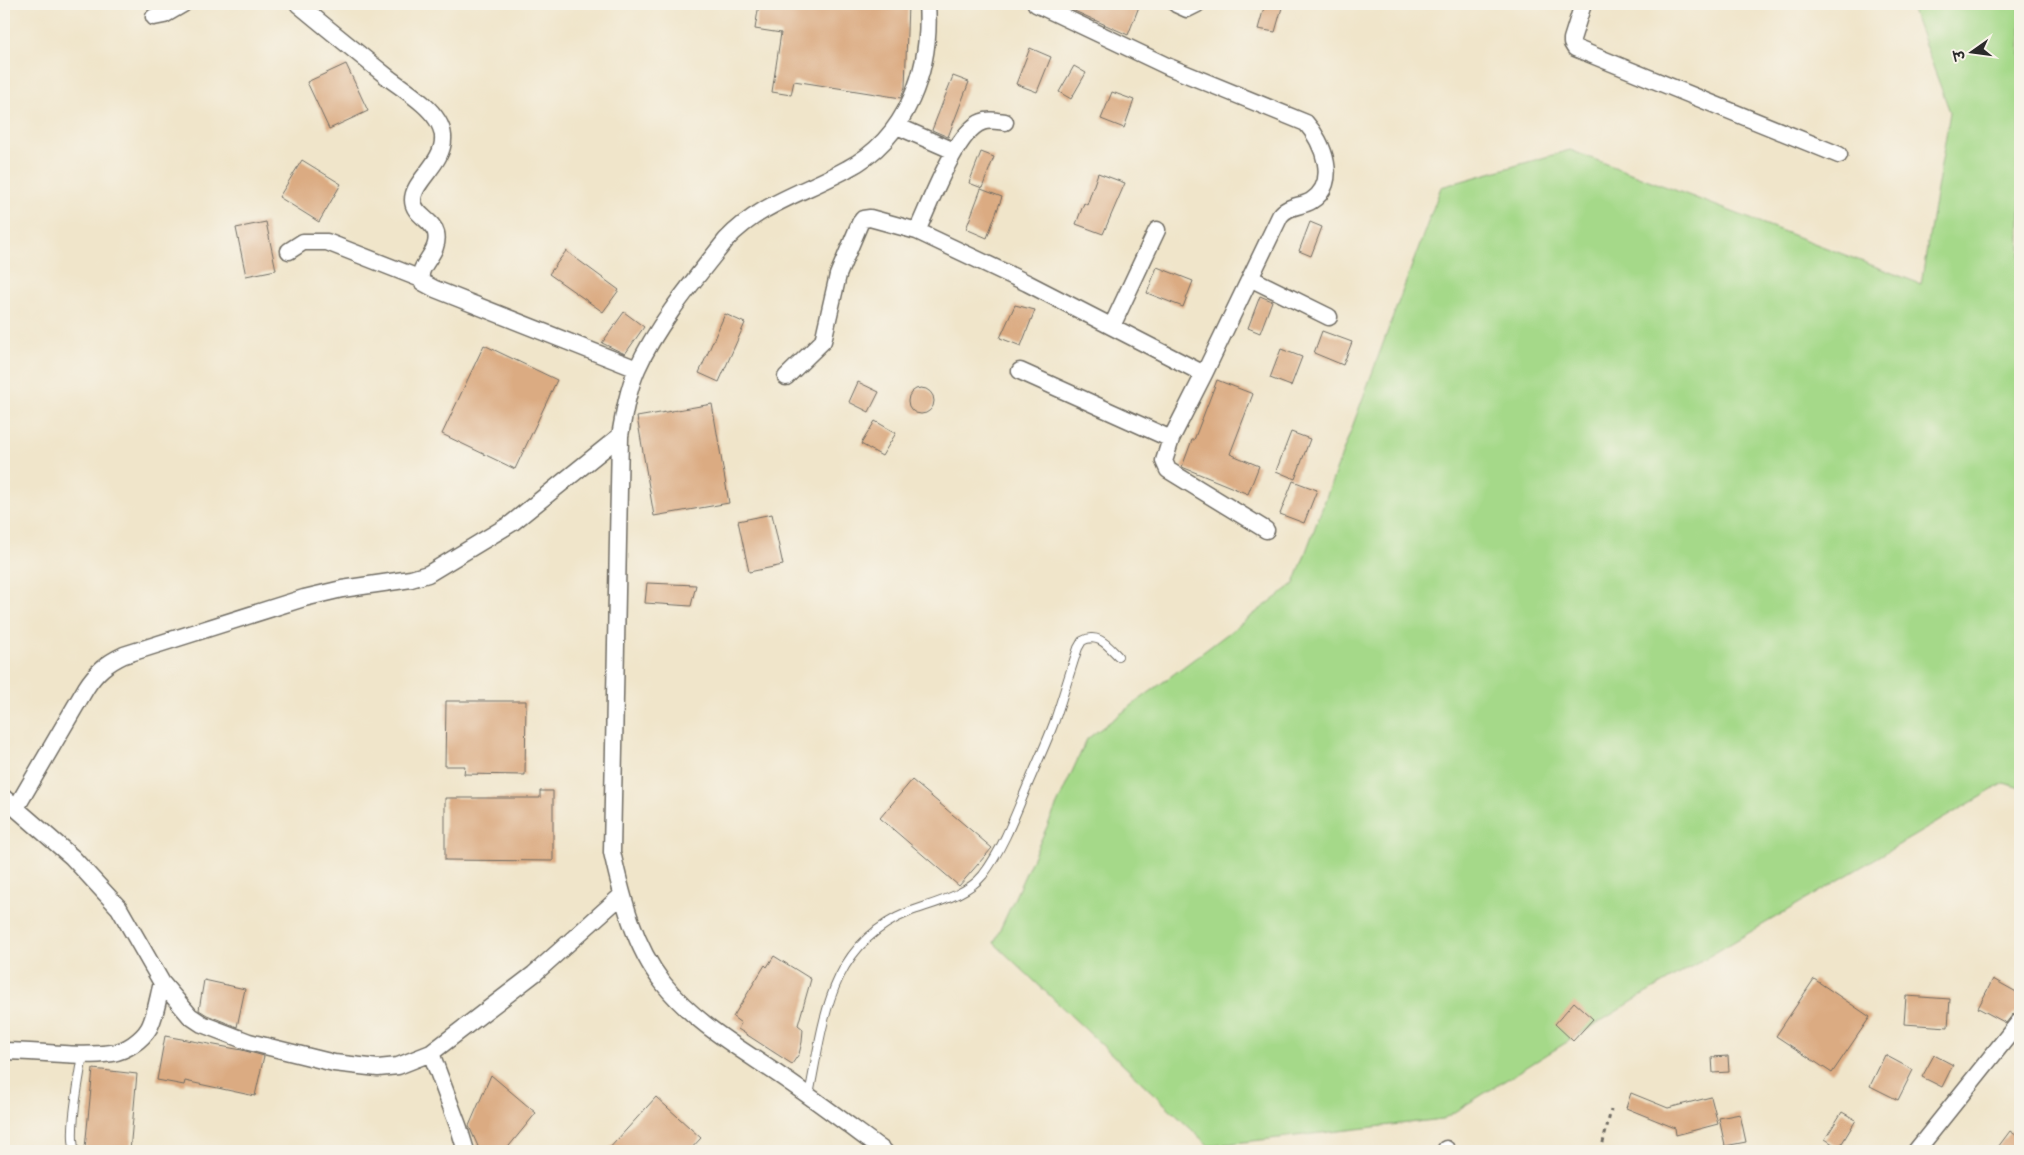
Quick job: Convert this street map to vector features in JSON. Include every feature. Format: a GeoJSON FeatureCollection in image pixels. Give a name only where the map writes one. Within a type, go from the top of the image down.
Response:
{"type":"FeatureCollection","features":[{"type":"Feature","properties":{"kind":"street"},"geometry":{"type":"LineString","coordinates":[[154,17],[164,15],[183,4]]}},
{"type":"Feature","properties":{"kind":"street"},"geometry":{"type":"LineString","coordinates":[[298,4],[424,105],[441,127],[443,142],[437,160],[413,198],[416,210],[434,226],[437,236],[436,249],[422,268],[421,279]]}},
{"type":"Feature","properties":{"kind":"street"},"geometry":{"type":"LineString","coordinates":[[884,1151],[809,1095],[682,1006],[662,982],[636,934],[622,895],[612,852],[620,436],[624,410],[637,368],[654,337],[702,271],[736,229],[764,209],[860,162],[883,144],[897,126],[910,104],[919,80],[924,56],[928,18],[927,4]]}},
{"type":"Feature","properties":{"kind":"street"},"geometry":{"type":"LineString","coordinates":[[1036,4],[1169,67],[1306,123],[1314,132],[1328,171],[1325,183],[1311,201],[1282,213],[1171,439],[1164,461],[1168,470],[1266,530]]}},
{"type":"Feature","properties":{"kind":"street"},"geometry":{"type":"LineString","coordinates":[[1176,4],[1187,9],[1197,4]]}},
{"type":"Feature","properties":{"kind":"street"},"geometry":{"type":"LineString","coordinates":[[1583,4],[1572,39],[1575,48],[1839,155]]}},
{"type":"Feature","properties":{"kind":"street"},"geometry":{"type":"LineString","coordinates":[[917,231],[954,151],[967,132],[981,122],[992,120],[1005,122]]}},
{"type":"Feature","properties":{"kind":"street"},"geometry":{"type":"LineString","coordinates":[[897,126],[954,151]]}},
{"type":"Feature","properties":{"kind":"street"},"geometry":{"type":"LineString","coordinates":[[786,377],[823,341],[838,275],[860,223],[863,220],[878,219],[917,231],[1027,283],[1204,374]]}},
{"type":"Feature","properties":{"kind":"street"},"geometry":{"type":"LineString","coordinates":[[1112,326],[1157,230]]}},
{"type":"Feature","properties":{"kind":"street"},"geometry":{"type":"LineString","coordinates":[[289,250],[303,242],[327,242],[421,279],[435,289],[637,368]]}},
{"type":"Feature","properties":{"kind":"street"},"geometry":{"type":"LineString","coordinates":[[1250,278],[1330,317]]}},
{"type":"Feature","properties":{"kind":"street"},"geometry":{"type":"LineString","coordinates":[[1020,371],[1171,439]]}},
{"type":"Feature","properties":{"kind":"street"},"geometry":{"type":"LineString","coordinates":[[620,436],[512,523],[428,574],[411,579],[342,589],[304,598],[124,655],[111,662],[96,674],[10,803],[72,857],[119,908],[162,983],[190,1016],[202,1024],[249,1042],[334,1063],[378,1068],[398,1066],[431,1053],[534,974],[622,895]]}},
{"type":"Feature","properties":{"kind":"street"},"geometry":{"type":"LineString","coordinates":[[4,1051],[84,1054],[113,1053],[128,1047],[140,1039],[150,1028],[162,983]]}},
{"type":"Feature","properties":{"kind":"street"},"geometry":{"type":"LineString","coordinates":[[1916,1151],[2020,1021]]}},
{"type":"Feature","properties":{"kind":"street"},"geometry":{"type":"LineString","coordinates":[[431,1053],[460,1128],[466,1151]]}},
{"type":"Feature","properties":{"kind":"lane"},"geometry":{"type":"LineString","coordinates":[[809,1095],[826,1008],[834,984],[847,962],[879,927],[895,918],[953,895],[970,886],[982,876],[995,857],[1013,819],[1054,721],[1082,641],[1088,638],[1102,640],[1118,656]]}},
{"type":"Feature","properties":{"kind":"lane"},"geometry":{"type":"LineString","coordinates":[[75,1151],[73,1138],[74,1119],[84,1054]]}},
{"type":"Feature","properties":{"kind":"path"},"geometry":{"type":"LineString","coordinates":[[1601,1151],[1611,1110]]}},
{"type":"Feature","properties":{"kind":"green space"},"geometry":{"type":"Polygon","coordinates":[[[1910,4],[2020,4],[2020,788],[2004,783],[1638,998],[1443,1119],[1209,1146],[994,943],[1087,739],[1294,584],[1441,187],[1570,150],[1921,284],[1950,112],[1910,4]]]}},
{"type":"Feature","properties":{"kind":"building"},"geometry":{"type":"Polygon","coordinates":[[[759,4],[908,4],[905,87],[901,98],[794,81],[791,95],[772,92],[781,33],[755,29],[759,4]]]}},
{"type":"Feature","properties":{"kind":"building"},"geometry":{"type":"Polygon","coordinates":[[[1059,4],[1140,4],[1128,35],[1059,4]]]}},
{"type":"Feature","properties":{"kind":"building"},"geometry":{"type":"Polygon","coordinates":[[[1265,4],[1283,4],[1275,32],[1258,29],[1265,4]]]}},
{"type":"Feature","properties":{"kind":"building"},"geometry":{"type":"Polygon","coordinates":[[[1030,48],[1051,57],[1037,92],[1016,84],[1030,48]]]}},
{"type":"Feature","properties":{"kind":"building"},"geometry":{"type":"Polygon","coordinates":[[[346,64],[368,111],[329,129],[307,82],[346,64]]]}},
{"type":"Feature","properties":{"kind":"building"},"geometry":{"type":"Polygon","coordinates":[[[1074,66],[1086,73],[1071,99],[1059,92],[1074,66]]]}},
{"type":"Feature","properties":{"kind":"building"},"geometry":{"type":"Polygon","coordinates":[[[953,76],[969,82],[948,137],[932,130],[953,76]]]}},
{"type":"Feature","properties":{"kind":"building"},"geometry":{"type":"Polygon","coordinates":[[[1112,92],[1134,100],[1124,128],[1101,119],[1112,92]]]}},
{"type":"Feature","properties":{"kind":"building"},"geometry":{"type":"Polygon","coordinates":[[[981,152],[994,157],[982,188],[969,183],[981,152]]]}},
{"type":"Feature","properties":{"kind":"building"},"geometry":{"type":"Polygon","coordinates":[[[302,160],[341,184],[319,222],[279,197],[302,160]]]}},
{"type":"Feature","properties":{"kind":"building"},"geometry":{"type":"Polygon","coordinates":[[[1098,173],[1125,183],[1103,234],[1076,224],[1084,203],[1087,205],[1098,173]]]}},
{"type":"Feature","properties":{"kind":"building"},"geometry":{"type":"Polygon","coordinates":[[[981,189],[1002,197],[987,238],[966,229],[981,189]]]}},
{"type":"Feature","properties":{"kind":"building"},"geometry":{"type":"Polygon","coordinates":[[[266,222],[276,270],[246,276],[236,228],[266,222]]]}},
{"type":"Feature","properties":{"kind":"building"},"geometry":{"type":"Polygon","coordinates":[[[1310,222],[1322,227],[1311,256],[1299,251],[1310,222]]]}},
{"type":"Feature","properties":{"kind":"building"},"geometry":{"type":"Polygon","coordinates":[[[566,251],[619,290],[603,312],[549,274],[566,251]]]}},
{"type":"Feature","properties":{"kind":"building"},"geometry":{"type":"Polygon","coordinates":[[[1157,267],[1193,281],[1183,307],[1147,293],[1157,267]]]}},
{"type":"Feature","properties":{"kind":"building"},"geometry":{"type":"Polygon","coordinates":[[[1260,296],[1272,301],[1260,333],[1248,328],[1260,296]]]}},
{"type":"Feature","properties":{"kind":"building"},"geometry":{"type":"Polygon","coordinates":[[[1015,305],[1035,310],[1021,346],[1000,338],[1015,305]]]}},
{"type":"Feature","properties":{"kind":"building"},"geometry":{"type":"Polygon","coordinates":[[[624,312],[644,327],[625,354],[602,343],[624,312]]]}},
{"type":"Feature","properties":{"kind":"building"},"geometry":{"type":"Polygon","coordinates":[[[725,314],[745,323],[719,382],[699,373],[725,314]]]}},
{"type":"Feature","properties":{"kind":"building"},"geometry":{"type":"Polygon","coordinates":[[[1322,331],[1352,342],[1343,365],[1314,353],[1322,331]]]}},
{"type":"Feature","properties":{"kind":"building"},"geometry":{"type":"Polygon","coordinates":[[[484,345],[557,380],[515,469],[442,434],[484,345]]]}},
{"type":"Feature","properties":{"kind":"building"},"geometry":{"type":"Polygon","coordinates":[[[1281,349],[1302,357],[1291,386],[1270,378],[1281,349]]]}},
{"type":"Feature","properties":{"kind":"building"},"geometry":{"type":"Polygon","coordinates":[[[1217,380],[1253,394],[1230,454],[1259,466],[1248,494],[1182,467],[1217,380]]]}},
{"type":"Feature","properties":{"kind":"building"},"geometry":{"type":"Polygon","coordinates":[[[858,382],[879,392],[869,412],[849,402],[858,382]]]}},
{"type":"Feature","properties":{"kind":"building"},"geometry":{"type":"Polygon","coordinates":[[[921,388],[930,392],[934,401],[930,410],[921,414],[912,410],[908,401],[912,392],[921,388]]]}},
{"type":"Feature","properties":{"kind":"building"},"geometry":{"type":"Polygon","coordinates":[[[712,404],[729,503],[654,516],[637,417],[712,404]]]}},
{"type":"Feature","properties":{"kind":"building"},"geometry":{"type":"Polygon","coordinates":[[[875,421],[896,433],[882,456],[861,444],[875,421]]]}},
{"type":"Feature","properties":{"kind":"building"},"geometry":{"type":"Polygon","coordinates":[[[1291,432],[1310,439],[1295,479],[1276,471],[1291,432]]]}},
{"type":"Feature","properties":{"kind":"building"},"geometry":{"type":"Polygon","coordinates":[[[1293,481],[1317,490],[1304,523],[1280,514],[1293,481]]]}},
{"type":"Feature","properties":{"kind":"building"},"geometry":{"type":"Polygon","coordinates":[[[772,514],[783,565],[749,572],[738,521],[772,514]]]}},
{"type":"Feature","properties":{"kind":"building"},"geometry":{"type":"Polygon","coordinates":[[[647,583],[696,585],[691,606],[645,603],[647,583]]]}},
{"type":"Feature","properties":{"kind":"building"},"geometry":{"type":"Polygon","coordinates":[[[446,701],[526,701],[525,775],[464,774],[465,766],[445,766],[446,701]]]}},
{"type":"Feature","properties":{"kind":"building"},"geometry":{"type":"Polygon","coordinates":[[[912,780],[992,848],[959,886],[880,818],[912,780]]]}},
{"type":"Feature","properties":{"kind":"building"},"geometry":{"type":"Polygon","coordinates":[[[540,791],[553,791],[553,861],[445,860],[445,798],[540,798],[540,791]]]}},
{"type":"Feature","properties":{"kind":"building"},"geometry":{"type":"Polygon","coordinates":[[[774,956],[811,979],[798,1025],[803,1029],[802,1042],[799,1054],[792,1064],[738,1029],[741,1023],[733,1017],[765,965],[767,967],[774,956]]]}},
{"type":"Feature","properties":{"kind":"building"},"geometry":{"type":"Polygon","coordinates":[[[1814,979],[1870,1017],[1832,1073],[1776,1036],[1814,979]]]}},
{"type":"Feature","properties":{"kind":"building"},"geometry":{"type":"Polygon","coordinates":[[[1993,979],[2020,994],[2020,1011],[2013,1014],[2006,1023],[1978,1008],[1993,979]]]}},
{"type":"Feature","properties":{"kind":"building"},"geometry":{"type":"Polygon","coordinates":[[[204,980],[245,989],[237,1027],[199,1010],[204,980]]]}},
{"type":"Feature","properties":{"kind":"building"},"geometry":{"type":"Polygon","coordinates":[[[1906,996],[1950,999],[1948,1027],[1904,1024],[1906,996]]]}},
{"type":"Feature","properties":{"kind":"building"},"geometry":{"type":"Polygon","coordinates":[[[1574,1002],[1593,1019],[1573,1041],[1555,1024],[1574,1002]]]}},
{"type":"Feature","properties":{"kind":"building"},"geometry":{"type":"Polygon","coordinates":[[[165,1036],[242,1050],[264,1056],[255,1096],[185,1081],[184,1085],[157,1080],[165,1036]]]}},
{"type":"Feature","properties":{"kind":"building"},"geometry":{"type":"Polygon","coordinates":[[[1885,1055],[1913,1070],[1898,1100],[1870,1086],[1885,1055]]]}},
{"type":"Feature","properties":{"kind":"building"},"geometry":{"type":"Polygon","coordinates":[[[1934,1055],[1953,1065],[1942,1087],[1922,1077],[1934,1055]]]}},
{"type":"Feature","properties":{"kind":"building"},"geometry":{"type":"Polygon","coordinates":[[[1728,1056],[1729,1072],[1713,1073],[1712,1057],[1728,1056]]]}},
{"type":"Feature","properties":{"kind":"building"},"geometry":{"type":"Polygon","coordinates":[[[93,1069],[137,1074],[130,1151],[85,1148],[93,1069]]]}},
{"type":"Feature","properties":{"kind":"building"},"geometry":{"type":"Polygon","coordinates":[[[491,1075],[536,1113],[505,1151],[480,1151],[469,1126],[491,1075]]]}},
{"type":"Feature","properties":{"kind":"building"},"geometry":{"type":"Polygon","coordinates":[[[1631,1093],[1668,1108],[1711,1097],[1718,1124],[1676,1135],[1675,1128],[1626,1108],[1631,1093]]]}},
{"type":"Feature","properties":{"kind":"building"},"geometry":{"type":"Polygon","coordinates":[[[656,1097],[701,1138],[689,1151],[607,1151],[656,1097]]]}},
{"type":"Feature","properties":{"kind":"building"},"geometry":{"type":"Polygon","coordinates":[[[1842,1112],[1856,1120],[1839,1148],[1825,1139],[1842,1112]]]}},
{"type":"Feature","properties":{"kind":"building"},"geometry":{"type":"Polygon","coordinates":[[[1740,1114],[1746,1142],[1725,1146],[1719,1118],[1740,1114]]]}},
{"type":"Feature","properties":{"kind":"building"},"geometry":{"type":"Polygon","coordinates":[[[2010,1131],[2020,1138],[2020,1151],[1995,1151],[2010,1131]]]}}]}
